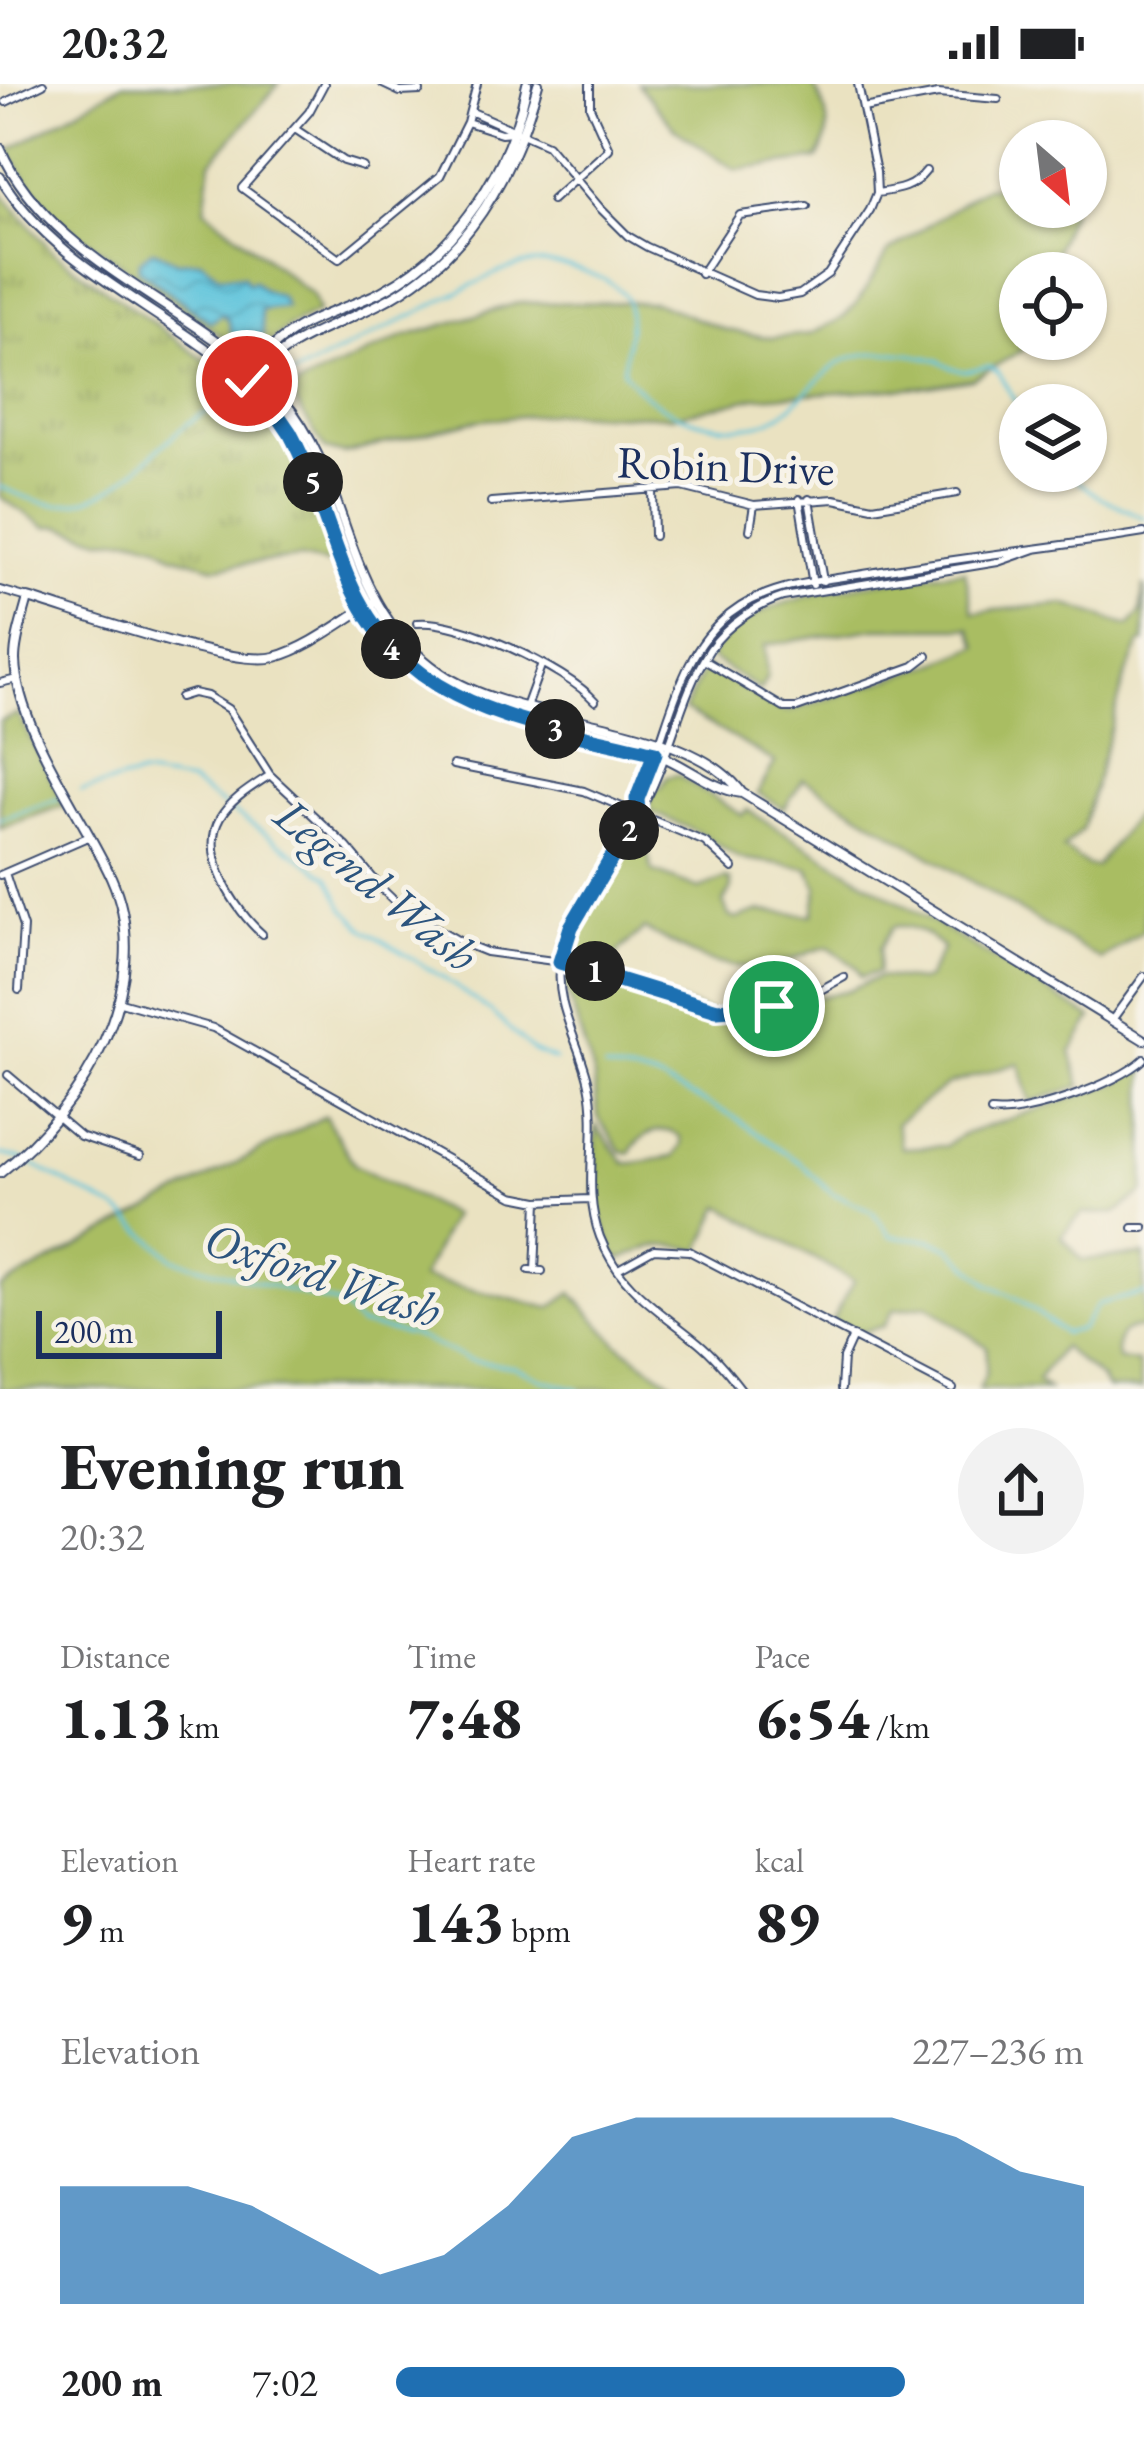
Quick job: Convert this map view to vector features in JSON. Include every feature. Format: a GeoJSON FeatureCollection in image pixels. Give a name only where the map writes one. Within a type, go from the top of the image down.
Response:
{"type":"FeatureCollection","features":[{"type":"Feature","properties":{"kind":"street"},"geometry":{"type":"LineString","coordinates":[[6,102],[43,84]]}},
{"type":"Feature","properties":{"kind":"street"},"geometry":{"type":"LineString","coordinates":[[324,84],[309,112],[242,188],[340,259],[440,176],[467,122],[477,84]]}},
{"type":"Feature","properties":{"kind":"street"},"geometry":{"type":"LineString","coordinates":[[383,84],[400,92],[420,92]]}},
{"type":"Feature","properties":{"kind":"street"},"geometry":{"type":"LineString","coordinates":[[517,134],[527,84]]}},
{"type":"Feature","properties":{"kind":"street"},"geometry":{"type":"LineString","coordinates":[[244,380],[294,341],[380,304],[434,267],[485,210],[538,84]]}},
{"type":"Feature","properties":{"kind":"street"},"geometry":{"type":"LineString","coordinates":[[552,200],[609,149],[590,107],[590,84]]}},
{"type":"Feature","properties":{"kind":"street"},"geometry":{"type":"LineString","coordinates":[[467,122],[548,145],[628,236],[701,274],[755,296],[778,298],[800,294],[828,274],[871,210],[877,193],[858,84]]}},
{"type":"Feature","properties":{"kind":"street"},"geometry":{"type":"LineString","coordinates":[[863,108],[938,94],[998,99]]}},
{"type":"Feature","properties":{"kind":"street"},"geometry":{"type":"LineString","coordinates":[[470,111],[505,123],[517,134]]}},
{"type":"Feature","properties":{"kind":"street"},"geometry":{"type":"LineString","coordinates":[[295,129],[344,161],[363,166]]}},
{"type":"Feature","properties":{"kind":"street"},"geometry":{"type":"LineString","coordinates":[[0,148],[26,194],[57,227],[254,370],[290,409],[311,444],[374,602],[399,638],[443,675],[483,695],[664,744],[734,782],[742,794]]}},
{"type":"Feature","properties":{"kind":"street"},"geometry":{"type":"LineString","coordinates":[[877,193],[904,189],[926,171]]}},
{"type":"Feature","properties":{"kind":"street"},"geometry":{"type":"LineString","coordinates":[[0,177],[49,239],[244,380],[275,411],[300,452],[362,609],[400,658],[436,686],[472,706],[659,755],[742,794],[1144,1040]]}},
{"type":"Feature","properties":{"kind":"street"},"geometry":{"type":"LineString","coordinates":[[701,274],[740,215],[807,206]]}},
{"type":"Feature","properties":{"kind":"street"},"geometry":{"type":"LineString","coordinates":[[653,488],[654,536]]}},
{"type":"Feature","properties":{"kind":"street","name":"Robin Drive"},"geometry":{"type":"LineString","coordinates":[[491,502],[682,488],[754,505],[804,499],[873,507],[957,493]]}},
{"type":"Feature","properties":{"kind":"street"},"geometry":{"type":"LineString","coordinates":[[804,499],[824,585]]}},
{"type":"Feature","properties":{"kind":"street"},"geometry":{"type":"LineString","coordinates":[[804,499],[813,587]]}},
{"type":"Feature","properties":{"kind":"street"},"geometry":{"type":"LineString","coordinates":[[750,530],[754,505]]}},
{"type":"Feature","properties":{"kind":"street"},"geometry":{"type":"LineString","coordinates":[[741,1389],[698,1342],[639,1298],[601,1239],[590,1198],[593,1111],[589,1081],[562,1007],[560,962],[571,927],[638,813],[637,799],[704,660],[720,638],[751,613],[770,601],[813,587],[998,562],[1035,549],[1144,533]]}},
{"type":"Feature","properties":{"kind":"street"},"geometry":{"type":"LineString","coordinates":[[664,744],[684,672],[711,632],[742,605],[782,588],[813,587]]}},
{"type":"Feature","properties":{"kind":"street"},"geometry":{"type":"LineString","coordinates":[[0,590],[212,651],[255,658],[291,651],[374,602]]}},
{"type":"Feature","properties":{"kind":"street"},"geometry":{"type":"LineString","coordinates":[[0,1173],[38,1142],[92,1070],[108,1036],[124,958],[121,913],[112,879],[26,715],[17,679],[16,645],[28,598]]}},
{"type":"Feature","properties":{"kind":"street"},"geometry":{"type":"LineString","coordinates":[[417,622],[451,625],[542,665],[596,701]]}},
{"type":"Feature","properties":{"kind":"street"},"geometry":{"type":"LineString","coordinates":[[695,655],[784,709],[914,666],[927,656]]}},
{"type":"Feature","properties":{"kind":"street"},"geometry":{"type":"LineString","coordinates":[[472,706],[513,712],[526,707],[542,665]]}},
{"type":"Feature","properties":{"kind":"street"},"geometry":{"type":"LineString","coordinates":[[0,683],[17,679]]}},
{"type":"Feature","properties":{"kind":"street"},"geometry":{"type":"LineString","coordinates":[[180,697],[207,696],[228,709],[270,775],[402,908],[486,952],[560,962],[717,1010],[774,1006],[815,994],[844,977]]}},
{"type":"Feature","properties":{"kind":"street"},"geometry":{"type":"LineString","coordinates":[[453,765],[546,781],[638,813],[705,842],[733,868]]}},
{"type":"Feature","properties":{"kind":"street"},"geometry":{"type":"LineString","coordinates":[[262,934],[245,920],[216,861],[214,846],[215,829],[227,808],[270,775]]}},
{"type":"Feature","properties":{"kind":"street"},"geometry":{"type":"LineString","coordinates":[[19,990],[23,927],[3,874],[90,836]]}},
{"type":"Feature","properties":{"kind":"street"},"geometry":{"type":"LineString","coordinates":[[1112,1020],[1144,976]]}},
{"type":"Feature","properties":{"kind":"street"},"geometry":{"type":"LineString","coordinates":[[117,1001],[213,1028],[513,1196],[538,1201],[590,1198]]}},
{"type":"Feature","properties":{"kind":"street"},"geometry":{"type":"LineString","coordinates":[[991,1112],[1014,1112],[1117,1079],[1144,1059]]}},
{"type":"Feature","properties":{"kind":"street"},"geometry":{"type":"LineString","coordinates":[[8,1076],[80,1136],[140,1156]]}},
{"type":"Feature","properties":{"kind":"street"},"geometry":{"type":"LineString","coordinates":[[535,1271],[538,1201]]}},
{"type":"Feature","properties":{"kind":"street"},"geometry":{"type":"LineString","coordinates":[[1132,1228],[1144,1228]]}},
{"type":"Feature","properties":{"kind":"street"},"geometry":{"type":"LineString","coordinates":[[618,1268],[654,1249],[689,1251],[952,1389]]}},
{"type":"Feature","properties":{"kind":"street"},"geometry":{"type":"LineString","coordinates":[[841,1389],[843,1358],[853,1336]]}},
{"type":"Feature","properties":{"kind":"green space"},"geometry":{"type":"Polygon","coordinates":[[[123,84],[279,84],[211,162],[205,209],[312,295],[318,312],[289,327],[255,355],[248,355],[57,218],[9,150],[123,84]]]}},
{"type":"Feature","properties":{"kind":"green space"},"geometry":{"type":"Polygon","coordinates":[[[638,84],[812,84],[827,121],[826,140],[818,159],[736,170],[675,129],[638,84]]]}},
{"type":"Feature","properties":{"kind":"green space"},"geometry":{"type":"Polygon","coordinates":[[[999,186],[999,228],[1064,228],[1055,252],[999,252],[999,360],[1005,360],[972,379],[921,387],[757,397],[673,416],[556,413],[473,421],[344,454],[325,449],[296,403],[296,387],[403,337],[518,303],[654,302],[726,330],[772,338],[810,334],[841,319],[857,303],[888,252],[985,187],[999,186]]]}},
{"type":"Feature","properties":{"kind":"green space"},"geometry":{"type":"Polygon","coordinates":[[[0,191],[53,252],[234,381],[267,412],[300,469],[334,565],[300,558],[215,567],[172,555],[137,538],[101,539],[59,526],[46,527],[0,497],[0,191]]]}},
{"type":"Feature","properties":{"kind":"green space"},"geometry":{"type":"Polygon","coordinates":[[[965,570],[973,612],[1064,604],[1129,626],[1140,613],[1144,585],[1144,642],[1124,681],[1082,830],[1063,848],[1096,867],[1144,797],[1144,930],[1101,960],[803,779],[784,809],[758,793],[775,762],[684,710],[705,666],[790,711],[978,646],[970,628],[876,628],[765,645],[767,677],[760,690],[710,658],[726,635],[785,603],[863,585],[965,570]]]}},
{"type":"Feature","properties":{"kind":"green space"},"geometry":{"type":"Polygon","coordinates":[[[18,714],[65,805],[0,828],[0,721],[18,714]]]}},
{"type":"Feature","properties":{"kind":"green space"},"geometry":{"type":"Polygon","coordinates":[[[677,775],[742,815],[747,810],[1092,1018],[1071,1052],[1081,1086],[1030,1102],[1019,1063],[948,1084],[896,1123],[902,1148],[946,1146],[961,1135],[1120,1082],[1144,1065],[1144,1192],[1116,1213],[1082,1214],[1061,1236],[1082,1260],[1144,1255],[1144,1328],[1125,1332],[1117,1351],[1118,1359],[1138,1363],[1142,1389],[1107,1389],[1102,1379],[1062,1347],[1037,1380],[1048,1389],[979,1389],[986,1373],[987,1347],[927,1305],[893,1310],[884,1326],[857,1333],[832,1320],[854,1281],[721,1206],[700,1251],[670,1245],[623,1259],[615,1256],[595,1200],[596,1126],[625,1163],[674,1157],[681,1137],[659,1131],[646,1135],[630,1153],[621,1151],[598,1117],[594,1076],[564,981],[577,971],[716,1014],[747,1014],[848,990],[879,977],[921,981],[943,948],[913,928],[893,927],[880,948],[878,972],[861,977],[856,967],[829,947],[783,962],[743,967],[710,961],[644,929],[620,950],[612,965],[580,955],[572,940],[642,828],[652,871],[699,889],[726,878],[731,881],[723,902],[729,916],[736,919],[760,911],[813,915],[818,887],[808,868],[739,858],[702,834],[652,812],[648,806],[656,787],[677,775]]]}},
{"type":"Feature","properties":{"kind":"green space"},"geometry":{"type":"Polygon","coordinates":[[[325,1116],[355,1165],[452,1215],[422,1278],[550,1308],[572,1293],[618,1344],[682,1389],[0,1389],[0,1288],[325,1116]]]}},
{"type":"Feature","properties":{"kind":"water"},"geometry":{"type":"Polygon","coordinates":[[[152,250],[177,262],[201,261],[219,276],[243,276],[248,284],[253,281],[281,297],[286,307],[261,310],[263,335],[248,347],[233,337],[223,314],[211,322],[139,270],[139,262],[152,250]]]}},
{"type":"Feature","properties":{"kind":"waterway"},"geometry":{"type":"LineString","coordinates":[[282,381],[488,277],[544,263],[592,274],[623,293],[629,318],[623,370],[652,400],[694,420],[739,427],[761,423],[780,415],[843,361],[863,355],[906,354],[963,371],[990,366],[1005,384]]}},
{"type":"Feature","properties":{"kind":"waterway"},"geometry":{"type":"LineString","coordinates":[[0,487],[47,503],[84,501],[119,483],[196,418],[249,397]]}},
{"type":"Feature","properties":{"kind":"waterway"},"geometry":{"type":"LineString","coordinates":[[1092,492],[1144,518]]}},
{"type":"Feature","properties":{"kind":"waterway","name":"Legend Wash"},"geometry":{"type":"LineString","coordinates":[[81,791],[142,775],[191,783],[329,877],[344,908],[364,929],[490,1011],[532,1050],[555,1060]]}},
{"type":"Feature","properties":{"kind":"waterway","name":"Legend Wash"},"geometry":{"type":"LineString","coordinates":[[0,819],[58,799]]}},
{"type":"Feature","properties":{"kind":"waterway","name":"Legend Wash"},"geometry":{"type":"LineString","coordinates":[[605,1069],[655,1078],[731,1115],[801,1163],[832,1193],[871,1210],[891,1236],[949,1247],[989,1284],[1064,1333],[1081,1329],[1098,1304],[1144,1293]]}},
{"type":"Feature","properties":{"kind":"waterway","name":"Oxford Wash"},"geometry":{"type":"LineString","coordinates":[[0,1154],[20,1158],[119,1211],[174,1259],[330,1302],[341,1306],[359,1325],[412,1335],[469,1360],[516,1367],[579,1389]]}},
{"type":"Feature","properties":{"kind":"route"},"geometry":{"type":"LineString","coordinates":[[247,381],[290,433],[362,609],[400,658],[472,706],[655,753],[637,799],[638,813],[571,927],[560,962],[717,1010],[774,1006]]}}]}
